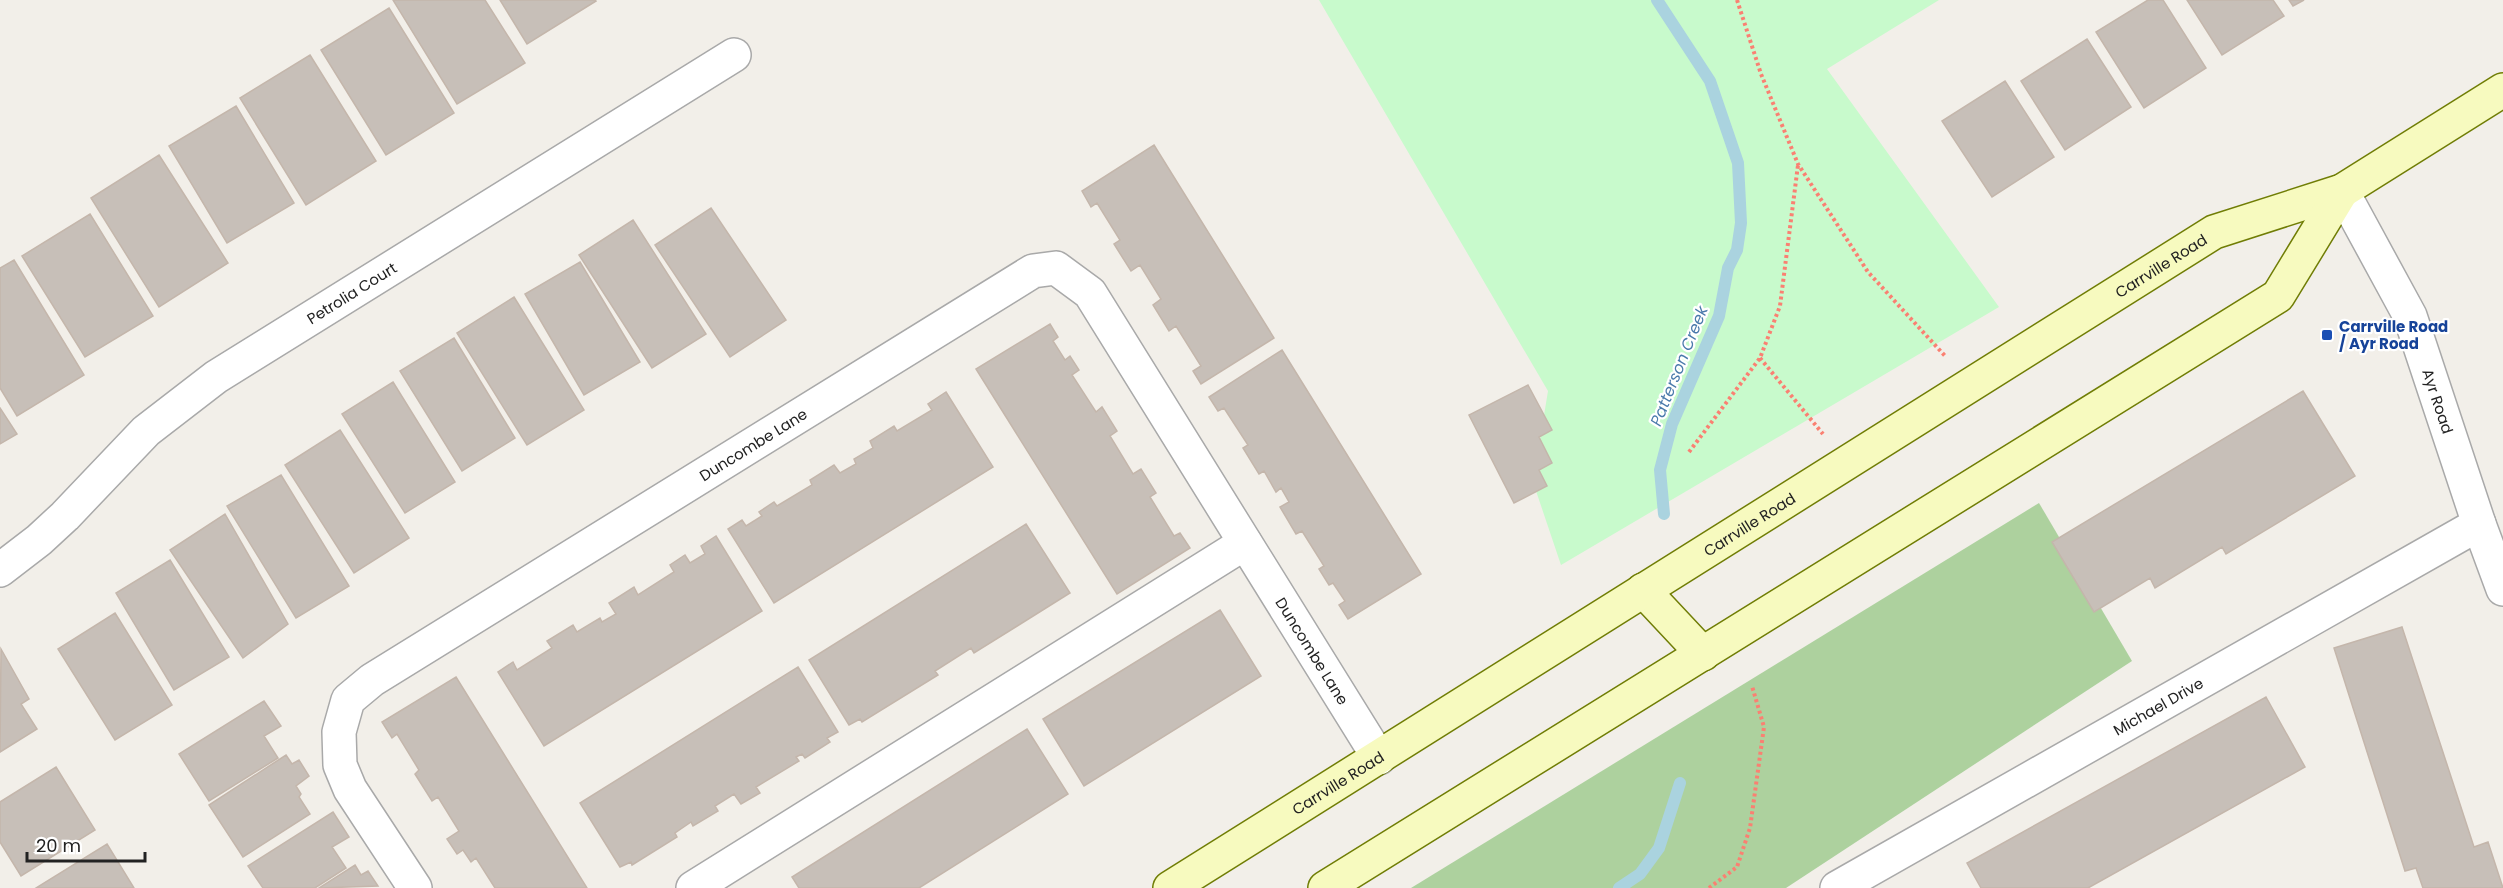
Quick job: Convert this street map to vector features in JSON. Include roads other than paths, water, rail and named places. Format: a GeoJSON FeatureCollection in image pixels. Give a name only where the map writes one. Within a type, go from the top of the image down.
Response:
{"type":"FeatureCollection","features":[{"type":"Feature","properties":{"kind":"main road","name":"Carrville Road"},"geometry":{"type":"LineString","coordinates":[[1170,888],[2214,232],[2342,191],[2503,90]]}},
{"type":"Feature","properties":{"kind":"main road","name":"Carrville Road"},"geometry":{"type":"LineString","coordinates":[[1325,888],[2278,296],[2342,191]]}},
{"type":"Feature","properties":{"kind":"main road"},"geometry":{"type":"LineString","coordinates":[[1643,590],[1702,654]]}},
{"type":"Feature","properties":{"kind":"street","name":"Petrolia Court"},"geometry":{"type":"LineString","coordinates":[[0,570],[39,540],[65,516],[146,432],[216,377],[734,55]]}},
{"type":"Feature","properties":{"kind":"street","name":"Ayr Road"},"geometry":{"type":"LineString","coordinates":[[2342,191],[2410,316],[2503,589]]}},
{"type":"Feature","properties":{"kind":"street","name":"Duncombe Lane"},"geometry":{"type":"LineString","coordinates":[[416,888],[350,789],[340,765],[339,732],[348,700],[372,680],[1033,271],[1056,268],[1090,293],[1379,758]]}},
{"type":"Feature","properties":{"kind":"street","name":"Michael Drive"},"geometry":{"type":"LineString","coordinates":[[1837,888],[2479,524]]}},
{"type":"Feature","properties":{"kind":"street"},"geometry":{"type":"LineString","coordinates":[[693,888],[1245,543]]}},
{"type":"Feature","properties":{"kind":"waterway","name":"Patterson Creek"},"geometry":{"type":"LineString","coordinates":[[1657,0],[1710,81],[1738,163],[1741,223],[1737,250],[1728,268],[1719,316],[1672,424],[1660,470],[1664,514]]}},
{"type":"Feature","properties":{"kind":"waterway","name":"Patterson Creek"},"geometry":{"type":"LineString","coordinates":[[1619,888],[1640,874],[1659,848],[1680,783]]}},
{"type":"Feature","properties":{"kind":"place","name":"Carrville Road / Ayr Road"},"geometry":{"type":"Point","coordinates":[2327,335]}}]}
